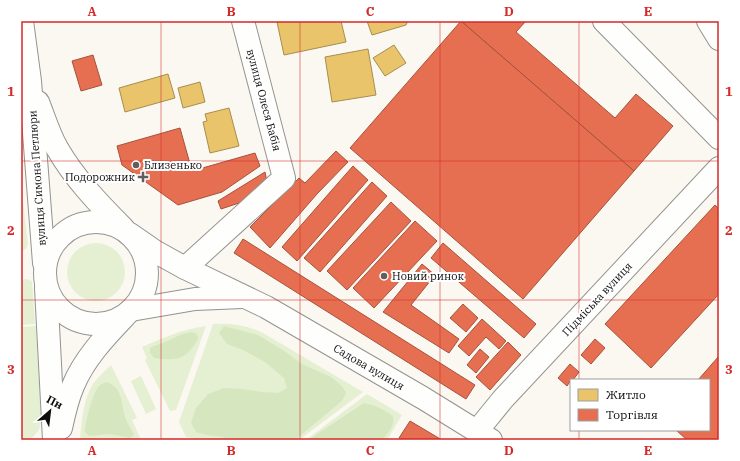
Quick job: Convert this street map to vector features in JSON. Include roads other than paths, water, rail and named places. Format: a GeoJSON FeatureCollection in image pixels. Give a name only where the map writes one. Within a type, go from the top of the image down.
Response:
{"type":"FeatureCollection","features":[{"type":"Feature","properties":{"kind":"street","name":"вулиця Симона Петлюри"},"geometry":{"type":"LineString","coordinates":[[22,21],[30,81],[45,278],[54,440]]}},
{"type":"Feature","properties":{"kind":"street","name":"вулиця Олеся Бабія"},"geometry":{"type":"LineString","coordinates":[[185,268],[284,178],[243,21]]}},
{"type":"Feature","properties":{"kind":"street"},"geometry":{"type":"LineString","coordinates":[[604,21],[719,138]]}},
{"type":"Feature","properties":{"kind":"street"},"geometry":{"type":"LineString","coordinates":[[708,21],[719,39]]}},
{"type":"Feature","properties":{"kind":"street","name":"вулиця Симона Петлюри"},"geometry":{"type":"LineString","coordinates":[[30,81],[56,147],[99,204],[127,232]]}},
{"type":"Feature","properties":{"kind":"street","name":"Підміська вулиця"},"geometry":{"type":"LineString","coordinates":[[484,436],[503,399],[719,168]]}},
{"type":"Feature","properties":{"kind":"street"},"geometry":{"type":"LineString","coordinates":[[59,440],[66,405],[73,384],[98,346],[130,311],[140,298],[146,285],[147,270],[145,256],[139,244],[127,232],[110,223],[94,221],[78,224],[64,232],[53,244],[46,259],[45,278],[50,296],[59,308],[71,318],[86,323],[101,324],[116,320],[130,311]]}},
{"type":"Feature","properties":{"kind":"street","name":"Садова вулиця"},"geometry":{"type":"LineString","coordinates":[[127,232],[156,252],[185,268],[266,307],[423,398],[484,436]]}},
{"type":"Feature","properties":{"kind":"street","name":"Садова вулиця"},"geometry":{"type":"LineString","coordinates":[[130,311],[194,299],[246,297]]}},
{"type":"Feature","properties":{"kind":"place","name":"Близенько"},"geometry":{"type":"Point","coordinates":[136,165]}},
{"type":"Feature","properties":{"kind":"place","name":"Подорожник"},"geometry":{"type":"Point","coordinates":[143,177]}},
{"type":"Feature","properties":{"kind":"place","name":"Новий ринок"},"geometry":{"type":"Point","coordinates":[384,276]}}]}
